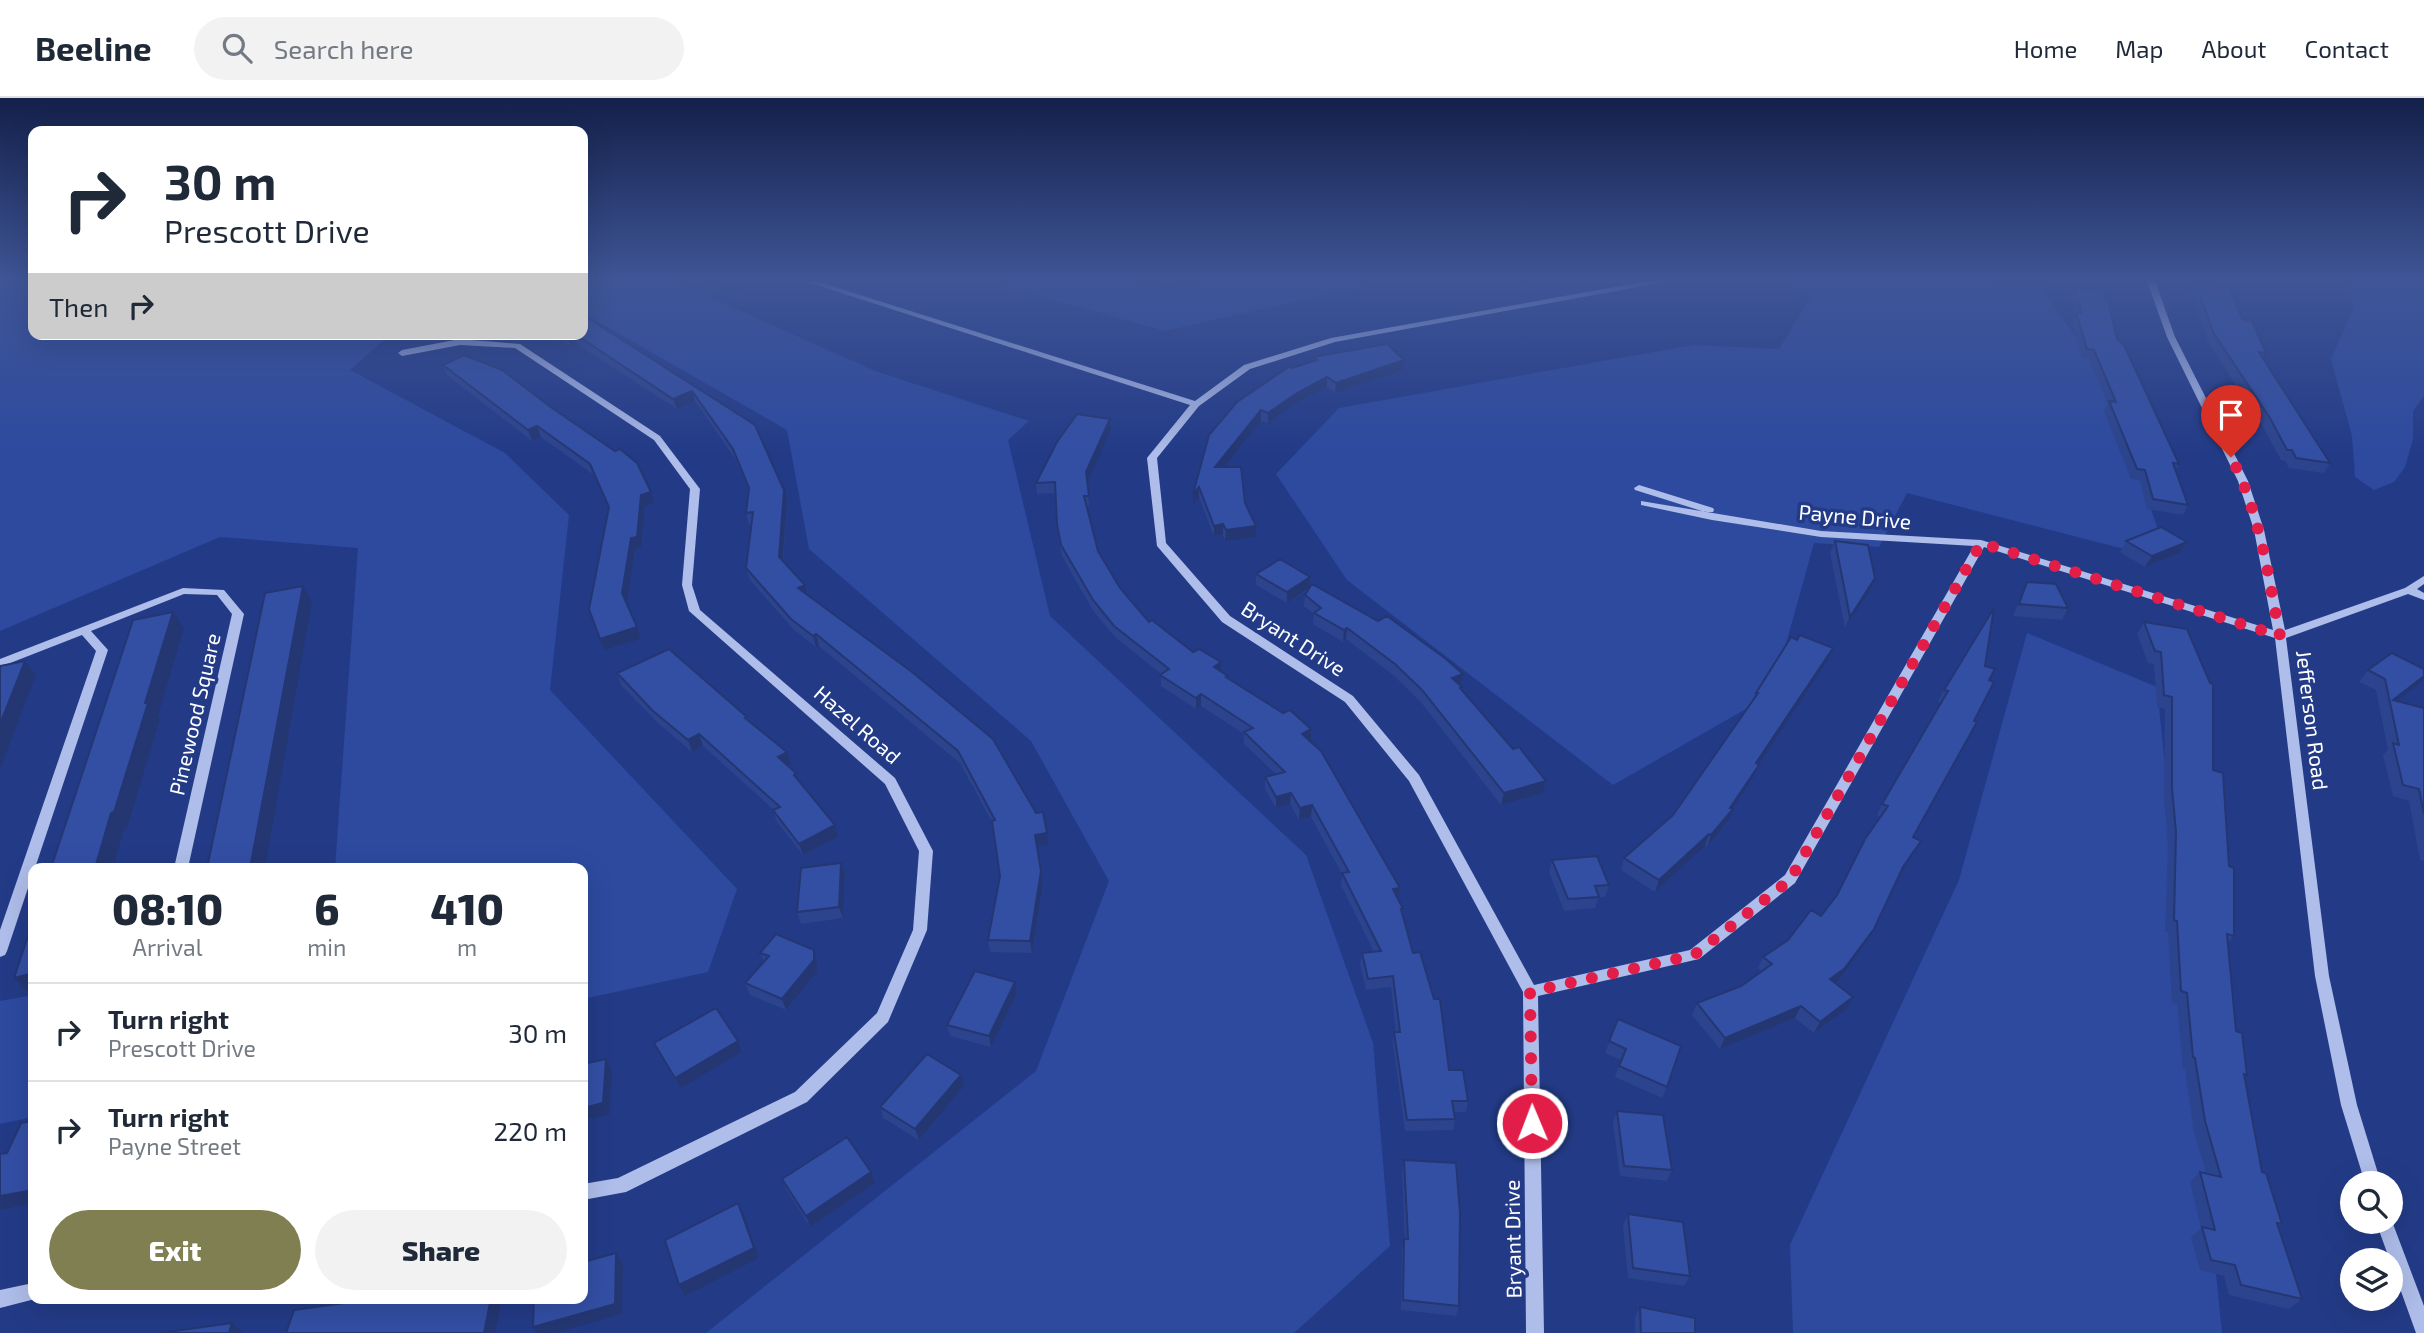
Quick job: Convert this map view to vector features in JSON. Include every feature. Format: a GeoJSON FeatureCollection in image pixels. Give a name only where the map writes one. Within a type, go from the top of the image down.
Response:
{"type":"FeatureCollection","features":[{"type":"Feature","properties":{"kind":"street"},"geometry":{"type":"LineString","coordinates":[[990,339],[1196,404]]}},
{"type":"Feature","properties":{"kind":"street","name":"Bryant Drive"},"geometry":{"type":"LineString","coordinates":[[1343,339],[1247,367],[1196,404],[1152,458],[1161,544],[1226,620],[1349,699],[1414,778],[1530,992],[1535,1333]]}},
{"type":"Feature","properties":{"kind":"street","name":"Jefferson Road"},"geometry":{"type":"LineString","coordinates":[[2172,339],[2243,481],[2259,530],[2280,636],[2322,976],[2349,1105],[2370,1171]]}},
{"type":"Feature","properties":{"kind":"street","name":"Hazel Road"},"geometry":{"type":"LineString","coordinates":[[402,353],[460,342],[517,346],[657,439],[695,489],[687,585],[695,611],[890,781],[926,851],[920,930],[883,1017],[801,1097],[620,1186],[588,1191]]}},
{"type":"Feature","properties":{"kind":"street","name":"Payne Drive"},"geometry":{"type":"LineString","coordinates":[[1639,488],[1707,508],[1727,520]]}},
{"type":"Feature","properties":{"kind":"street","name":"Payne Drive"},"geometry":{"type":"LineString","coordinates":[[1645,503],[1727,520],[1857,537],[1981,543],[2280,636]]}},
{"type":"Feature","properties":{"kind":"street"},"geometry":{"type":"LineString","coordinates":[[1530,992],[1694,955],[1790,880],[1981,543]]}},
{"type":"Feature","properties":{"kind":"street"},"geometry":{"type":"LineString","coordinates":[[2280,636],[2409,590],[2424,579]]}},
{"type":"Feature","properties":{"kind":"street"},"geometry":{"type":"LineString","coordinates":[[2409,590],[2424,597]]}},
{"type":"Feature","properties":{"kind":"street","name":"Pinewood Square"},"geometry":{"type":"LineString","coordinates":[[0,663],[183,591],[220,592],[238,614],[182,863]]}},
{"type":"Feature","properties":{"kind":"street"},"geometry":{"type":"LineString","coordinates":[[30,863],[102,650],[85,631]]}},
{"type":"Feature","properties":{"kind":"street"},"geometry":{"type":"LineString","coordinates":[[0,951],[28,868]]}},
{"type":"Feature","properties":{"kind":"street"},"geometry":{"type":"LineString","coordinates":[[2389,1234],[2424,1331]]}},
{"type":"Feature","properties":{"kind":"street"},"geometry":{"type":"LineString","coordinates":[[0,1299],[28,1293]]}},
{"type":"Feature","properties":{"kind":"shaded area"},"geometry":{"type":"Polygon","coordinates":[[[0,339],[384,340],[350,370],[505,453],[569,515],[550,690],[737,889],[708,972],[588,998],[588,863],[335,863],[358,548],[220,537],[0,631],[0,339]]]}},
{"type":"Feature","properties":{"kind":"shaded area"},"geometry":{"type":"Polygon","coordinates":[[[628,339],[803,339],[875,371],[1029,421],[1008,440],[1050,616],[1306,855],[1373,1043],[1390,1246],[1294,1333],[706,1333],[1036,1071],[1109,881],[1031,741],[809,549],[787,430],[628,339]]]}},
{"type":"Feature","properties":{"kind":"shaded area"},"geometry":{"type":"Polygon","coordinates":[[[1785,339],[2077,339],[2109,385],[2157,527],[2155,557],[1907,493],[1879,547],[1814,543],[1772,694],[1613,785],[1347,580],[1276,474],[1339,408],[1693,345],[1779,349],[1785,339]]]}},
{"type":"Feature","properties":{"kind":"shaded area"},"geometry":{"type":"Polygon","coordinates":[[[2340,339],[2424,339],[2424,396],[2413,411],[2413,439],[2405,467],[2394,482],[2374,490],[2355,477],[2352,436],[2331,359],[2340,339]]]}},
{"type":"Feature","properties":{"kind":"shaded area"},"geometry":{"type":"Polygon","coordinates":[[[2027,633],[2157,687],[2222,1333],[1793,1333],[1790,1245],[1959,880],[2027,633]]]}},
{"type":"Feature","properties":{"kind":"shaded area"},"geometry":{"type":"Polygon","coordinates":[[[28,996],[28,1118],[0,1124],[0,1001],[28,996]]]}},
{"type":"Feature","properties":{"kind":"building"},"geometry":{"type":"Polygon","coordinates":[[[620,339],[755,425],[784,490],[779,557],[805,585],[798,588],[912,672],[993,739],[1036,813],[1043,812],[1047,833],[1035,835],[1041,871],[1030,941],[988,940],[1000,876],[992,821],[995,820],[958,751],[816,634],[813,636],[791,619],[746,568],[753,512],[746,513],[749,488],[733,449],[692,391],[673,399],[584,340],[620,339]]]}},
{"type":"Feature","properties":{"kind":"building"},"geometry":{"type":"Polygon","coordinates":[[[2084,339],[2117,339],[2124,345],[2179,464],[2173,463],[2188,505],[2153,499],[2145,470],[2137,469],[2109,401],[2116,402],[2094,350],[2087,349],[2084,339]]]}},
{"type":"Feature","properties":{"kind":"building"},"geometry":{"type":"Polygon","coordinates":[[[2217,339],[2260,339],[2266,353],[2259,352],[2330,463],[2296,458],[2292,450],[2287,450],[2270,418],[2217,339]]]}},
{"type":"Feature","properties":{"kind":"building"},"geometry":{"type":"Polygon","coordinates":[[[1387,344],[1404,360],[1336,383],[1327,377],[1268,413],[1261,410],[1215,467],[1241,467],[1245,503],[1256,526],[1226,530],[1223,524],[1214,526],[1199,487],[1193,494],[1209,435],[1237,402],[1290,366],[1292,368],[1317,360],[1313,357],[1387,344]]]}},
{"type":"Feature","properties":{"kind":"building"},"geometry":{"type":"Polygon","coordinates":[[[464,355],[502,370],[552,408],[615,451],[620,449],[637,463],[651,492],[641,495],[637,537],[631,538],[622,593],[637,627],[600,639],[589,609],[609,507],[590,464],[537,426],[528,430],[443,365],[464,355]]]}},
{"type":"Feature","properties":{"kind":"building"},"geometry":{"type":"Polygon","coordinates":[[[1077,414],[1110,419],[1086,472],[1089,496],[1084,496],[1098,551],[1120,588],[1149,622],[1152,620],[1193,652],[1199,649],[1221,662],[1214,667],[1228,676],[1226,677],[1283,713],[1290,710],[1311,729],[1302,734],[1321,751],[1400,888],[1393,889],[1403,909],[1413,953],[1420,952],[1434,999],[1440,999],[1449,1070],[1463,1070],[1468,1101],[1452,1101],[1455,1119],[1407,1120],[1394,1032],[1400,1032],[1393,976],[1368,979],[1362,953],[1381,951],[1342,873],[1349,872],[1312,805],[1300,808],[1291,793],[1276,797],[1265,777],[1285,772],[1244,732],[1253,728],[1201,694],[1196,698],[1160,675],[1169,669],[1114,626],[1093,600],[1061,545],[1055,482],[1036,483],[1057,442],[1077,414]]]}},
{"type":"Feature","properties":{"kind":"building"},"geometry":{"type":"Polygon","coordinates":[[[2161,527],[2187,542],[2152,556],[2126,541],[2161,527]]]}},
{"type":"Feature","properties":{"kind":"building"},"geometry":{"type":"Polygon","coordinates":[[[1835,541],[1868,545],[1875,578],[1850,617],[1835,541]]]}},
{"type":"Feature","properties":{"kind":"building"},"geometry":{"type":"Polygon","coordinates":[[[1280,559],[1310,577],[1287,592],[1256,574],[1280,559]]]}},
{"type":"Feature","properties":{"kind":"building"},"geometry":{"type":"Polygon","coordinates":[[[2027,582],[2056,584],[2068,608],[2019,604],[2027,582]]]}},
{"type":"Feature","properties":{"kind":"building"},"geometry":{"type":"Polygon","coordinates":[[[1312,584],[1378,621],[1387,616],[1446,659],[1463,674],[1452,678],[1462,687],[1460,688],[1513,749],[1519,747],[1546,781],[1504,793],[1422,690],[1395,664],[1347,628],[1344,630],[1314,613],[1321,608],[1305,595],[1312,584]]]}},
{"type":"Feature","properties":{"kind":"building"},"geometry":{"type":"Polygon","coordinates":[[[303,586],[251,863],[208,863],[265,593],[303,586]]]}},
{"type":"Feature","properties":{"kind":"building"},"geometry":{"type":"Polygon","coordinates":[[[1994,608],[1985,666],[1995,669],[1989,680],[1994,682],[1974,721],[1977,722],[1913,837],[1921,841],[1903,867],[1874,929],[1844,969],[1830,979],[1853,997],[1820,1022],[1801,1006],[1725,1038],[1697,1003],[1741,986],[1772,964],[1763,957],[1788,940],[1811,910],[1821,916],[1837,895],[1865,839],[1888,806],[1882,804],[1948,691],[1944,690],[1994,608]]]}},
{"type":"Feature","properties":{"kind":"building"},"geometry":{"type":"Polygon","coordinates":[[[173,612],[114,812],[111,813],[96,863],[53,863],[133,620],[173,612]]]}},
{"type":"Feature","properties":{"kind":"building"},"geometry":{"type":"Polygon","coordinates":[[[2144,622],[2187,629],[2210,683],[2213,684],[2213,770],[2223,773],[2229,866],[2234,868],[2234,936],[2227,934],[2236,1031],[2242,1033],[2247,1075],[2244,1074],[2262,1172],[2266,1173],[2282,1224],[2277,1223],[2302,1299],[2241,1285],[2235,1265],[2211,1260],[2202,1227],[2215,1230],[2200,1172],[2221,1177],[2205,1121],[2193,1057],[2187,993],[2181,991],[2177,921],[2174,920],[2176,832],[2172,788],[2172,697],[2164,695],[2161,652],[2155,651],[2144,622]]]}},
{"type":"Feature","properties":{"kind":"building"},"geometry":{"type":"Polygon","coordinates":[[[1800,635],[1833,648],[1756,763],[1759,765],[1730,808],[1733,809],[1711,835],[1659,880],[1624,858],[1673,815],[1758,693],[1791,637],[1797,640],[1800,635]]]}},
{"type":"Feature","properties":{"kind":"building"},"geometry":{"type":"Polygon","coordinates":[[[669,649],[787,752],[778,757],[796,773],[794,775],[835,825],[799,844],[773,810],[780,807],[699,734],[688,740],[653,711],[617,673],[669,649]]]}},
{"type":"Feature","properties":{"kind":"building"},"geometry":{"type":"Polygon","coordinates":[[[2392,653],[2424,669],[2424,676],[2393,700],[2424,708],[2424,814],[2419,789],[2403,785],[2393,743],[2399,745],[2385,679],[2368,670],[2392,653]]]}},
{"type":"Feature","properties":{"kind":"building"},"geometry":{"type":"Polygon","coordinates":[[[25,661],[0,724],[0,666],[25,661]]]}},
{"type":"Feature","properties":{"kind":"building"},"geometry":{"type":"Polygon","coordinates":[[[1597,856],[1609,885],[1595,886],[1599,897],[1568,899],[1552,860],[1597,856]]]}},
{"type":"Feature","properties":{"kind":"building"},"geometry":{"type":"Polygon","coordinates":[[[841,863],[839,907],[797,912],[801,868],[841,863]]]}},
{"type":"Feature","properties":{"kind":"building"},"geometry":{"type":"Polygon","coordinates":[[[776,934],[814,950],[814,960],[782,999],[745,983],[769,956],[760,953],[776,934]]]}},
{"type":"Feature","properties":{"kind":"building"},"geometry":{"type":"Polygon","coordinates":[[[28,936],[28,974],[14,978],[28,936]]]}},
{"type":"Feature","properties":{"kind":"building"},"geometry":{"type":"Polygon","coordinates":[[[975,971],[1015,982],[989,1036],[947,1025],[975,971]]]}},
{"type":"Feature","properties":{"kind":"building"},"geometry":{"type":"Polygon","coordinates":[[[716,1008],[738,1041],[675,1078],[654,1043],[716,1008]]]}},
{"type":"Feature","properties":{"kind":"building"},"geometry":{"type":"Polygon","coordinates":[[[1618,1019],[1681,1046],[1667,1087],[1619,1066],[1626,1049],[1609,1041],[1618,1019]]]}},
{"type":"Feature","properties":{"kind":"building"},"geometry":{"type":"Polygon","coordinates":[[[927,1054],[961,1075],[915,1129],[880,1107],[927,1054]]]}},
{"type":"Feature","properties":{"kind":"building"},"geometry":{"type":"Polygon","coordinates":[[[606,1059],[603,1103],[588,1107],[588,1063],[606,1059]]]}},
{"type":"Feature","properties":{"kind":"building"},"geometry":{"type":"Polygon","coordinates":[[[1617,1111],[1663,1115],[1672,1170],[1624,1166],[1617,1111]]]}},
{"type":"Feature","properties":{"kind":"building"},"geometry":{"type":"Polygon","coordinates":[[[28,1122],[28,1191],[0,1196],[0,1154],[7,1153],[21,1123],[28,1122]]]}},
{"type":"Feature","properties":{"kind":"building"},"geometry":{"type":"Polygon","coordinates":[[[847,1137],[871,1172],[806,1216],[782,1179],[847,1137]]]}},
{"type":"Feature","properties":{"kind":"building"},"geometry":{"type":"Polygon","coordinates":[[[1404,1160],[1456,1163],[1460,1213],[1459,1306],[1403,1300],[1404,1239],[1408,1239],[1404,1160]]]}},
{"type":"Feature","properties":{"kind":"building"},"geometry":{"type":"Polygon","coordinates":[[[738,1203],[754,1248],[679,1285],[665,1240],[738,1203]]]}},
{"type":"Feature","properties":{"kind":"building"},"geometry":{"type":"Polygon","coordinates":[[[1628,1214],[1683,1222],[1690,1276],[1633,1268],[1628,1214]]]}},
{"type":"Feature","properties":{"kind":"building"},"geometry":{"type":"Polygon","coordinates":[[[616,1253],[615,1304],[533,1327],[534,1304],[588,1304],[588,1261],[616,1253]]]}},
{"type":"Feature","properties":{"kind":"building"},"geometry":{"type":"Polygon","coordinates":[[[338,1304],[490,1304],[484,1333],[286,1333],[294,1310],[338,1304]]]}},
{"type":"Feature","properties":{"kind":"building"},"geometry":{"type":"Polygon","coordinates":[[[1640,1307],[1695,1318],[1695,1333],[1641,1333],[1640,1307]]]}},
{"type":"Feature","properties":{"kind":"building"},"geometry":{"type":"Polygon","coordinates":[[[232,1323],[229,1333],[160,1333],[232,1323]]]}},
{"type":"Feature","properties":{"kind":"route"},"geometry":{"type":"LineString","coordinates":[[1532,1123],[1530,992],[1694,955],[1790,880],[1981,543],[2280,636],[2259,530],[2243,481],[2231,457]]}}]}
